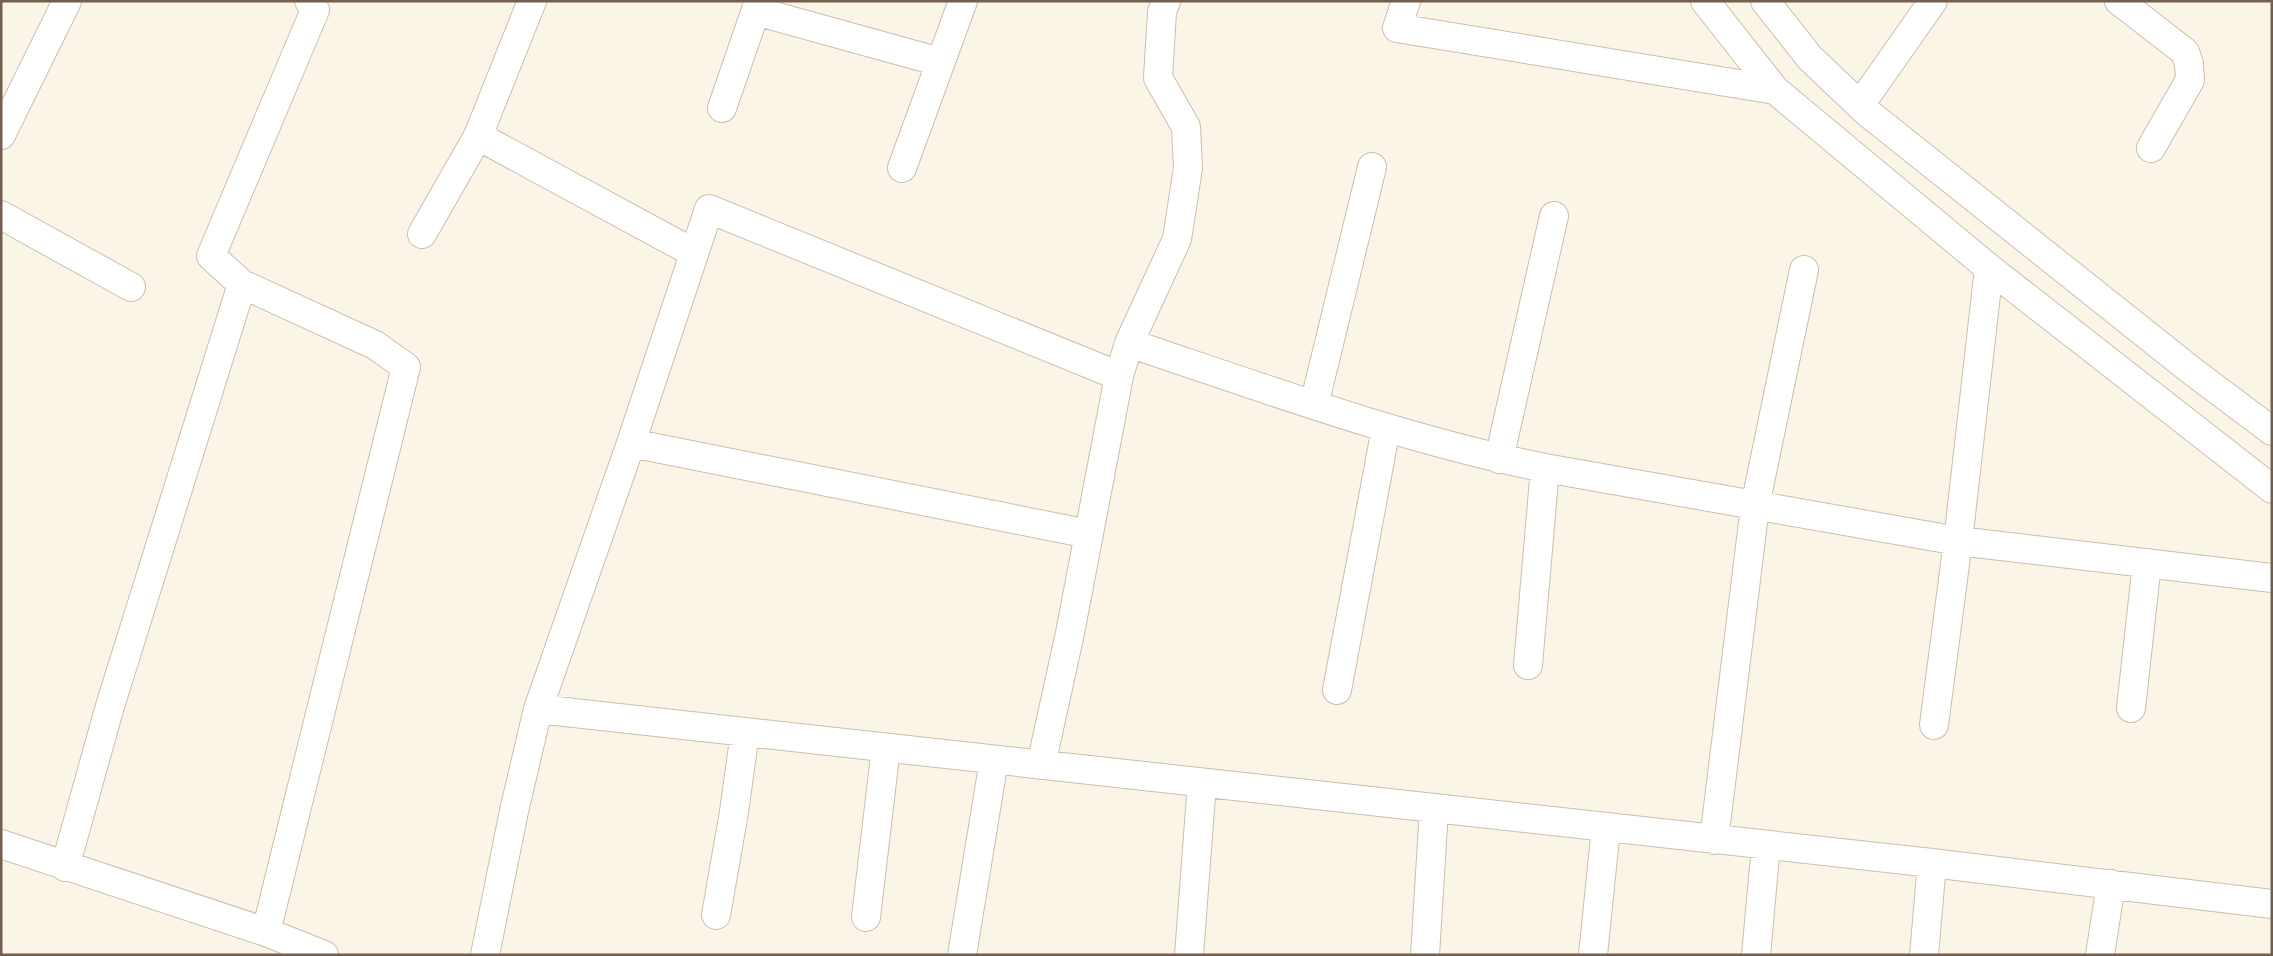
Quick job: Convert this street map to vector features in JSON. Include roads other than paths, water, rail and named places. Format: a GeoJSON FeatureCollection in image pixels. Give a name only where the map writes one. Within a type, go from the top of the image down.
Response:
{"type":"FeatureCollection","features":[{"type":"Feature","properties":{"kind":"street"},"geometry":{"type":"LineString","coordinates":[[1,135],[67,1]]}},
{"type":"Feature","properties":{"kind":"street"},"geometry":{"type":"LineString","coordinates":[[266,932],[406,366],[375,345],[242,284],[211,256],[315,10],[309,1]]}},
{"type":"Feature","properties":{"kind":"street"},"geometry":{"type":"LineString","coordinates":[[422,234],[478,136],[532,1]]}},
{"type":"Feature","properties":{"kind":"street"},"geometry":{"type":"LineString","coordinates":[[902,168],[962,1]]}},
{"type":"Feature","properties":{"kind":"street"},"geometry":{"type":"LineString","coordinates":[[1041,765],[1070,633],[1119,376],[1129,343],[1177,239],[1188,168],[1186,127],[1158,78],[1162,12],[1166,1]]}},
{"type":"Feature","properties":{"kind":"street"},"geometry":{"type":"LineString","coordinates":[[1406,1],[1397,28],[1775,90]]}},
{"type":"Feature","properties":{"kind":"street"},"geometry":{"type":"LineString","coordinates":[[1705,1],[1775,90],[1989,268],[2272,489]]}},
{"type":"Feature","properties":{"kind":"street"},"geometry":{"type":"LineString","coordinates":[[1765,1],[1810,58],[1860,105],[2192,371],[2272,431]]}},
{"type":"Feature","properties":{"kind":"street"},"geometry":{"type":"LineString","coordinates":[[1860,105],[1933,1]]}},
{"type":"Feature","properties":{"kind":"street"},"geometry":{"type":"LineString","coordinates":[[2119,1],[2185,52],[2189,64],[2190,80],[2151,148]]}},
{"type":"Feature","properties":{"kind":"street"},"geometry":{"type":"LineString","coordinates":[[722,108],[757,6],[940,62]]}},
{"type":"Feature","properties":{"kind":"street"},"geometry":{"type":"LineString","coordinates":[[478,136],[694,253]]}},
{"type":"Feature","properties":{"kind":"street"},"geometry":{"type":"LineString","coordinates":[[1314,405],[1372,167]]}},
{"type":"Feature","properties":{"kind":"street"},"geometry":{"type":"LineString","coordinates":[[485,955],[514,811],[538,709],[631,443],[709,209],[1119,376]]}},
{"type":"Feature","properties":{"kind":"street"},"geometry":{"type":"LineString","coordinates":[[1,215],[131,288]]}},
{"type":"Feature","properties":{"kind":"street"},"geometry":{"type":"LineString","coordinates":[[1499,459],[1554,216]]}},
{"type":"Feature","properties":{"kind":"street"},"geometry":{"type":"LineString","coordinates":[[1934,725],[1958,541],[1989,268]]}},
{"type":"Feature","properties":{"kind":"street"},"geometry":{"type":"LineString","coordinates":[[1714,840],[1755,506],[1804,270]]}},
{"type":"Feature","properties":{"kind":"street"},"geometry":{"type":"LineString","coordinates":[[65,867],[110,706],[242,284]]}},
{"type":"Feature","properties":{"kind":"street"},"geometry":{"type":"LineString","coordinates":[[1129,343],[1386,428],[1499,459],[1958,541],[2272,578]]}},
{"type":"Feature","properties":{"kind":"street"},"geometry":{"type":"LineString","coordinates":[[1338,690],[1386,428]]}},
{"type":"Feature","properties":{"kind":"street"},"geometry":{"type":"LineString","coordinates":[[631,443],[1089,534]]}},
{"type":"Feature","properties":{"kind":"street"},"geometry":{"type":"LineString","coordinates":[[1528,665],[1545,468]]}},
{"type":"Feature","properties":{"kind":"street"},"geometry":{"type":"LineString","coordinates":[[2131,708],[2148,563]]}},
{"type":"Feature","properties":{"kind":"street"},"geometry":{"type":"LineString","coordinates":[[538,709],[1932,863],[2272,904]]}},
{"type":"Feature","properties":{"kind":"street"},"geometry":{"type":"LineString","coordinates":[[716,915],[734,812],[745,732]]}},
{"type":"Feature","properties":{"kind":"street"},"geometry":{"type":"LineString","coordinates":[[866,917],[886,748]]}},
{"type":"Feature","properties":{"kind":"street"},"geometry":{"type":"LineString","coordinates":[[962,955],[994,760]]}},
{"type":"Feature","properties":{"kind":"street"},"geometry":{"type":"LineString","coordinates":[[1190,955],[1202,783]]}},
{"type":"Feature","properties":{"kind":"street"},"geometry":{"type":"LineString","coordinates":[[1425,955],[1434,808]]}},
{"type":"Feature","properties":{"kind":"street"},"geometry":{"type":"LineString","coordinates":[[1593,955],[1606,828]]}},
{"type":"Feature","properties":{"kind":"street"},"geometry":{"type":"LineString","coordinates":[[1,844],[65,867],[266,932],[324,955]]}},
{"type":"Feature","properties":{"kind":"street"},"geometry":{"type":"LineString","coordinates":[[1756,955],[1766,845]]}},
{"type":"Feature","properties":{"kind":"street"},"geometry":{"type":"LineString","coordinates":[[1924,955],[1932,863]]}},
{"type":"Feature","properties":{"kind":"street"},"geometry":{"type":"LineString","coordinates":[[2100,955],[2111,884]]}}]}
